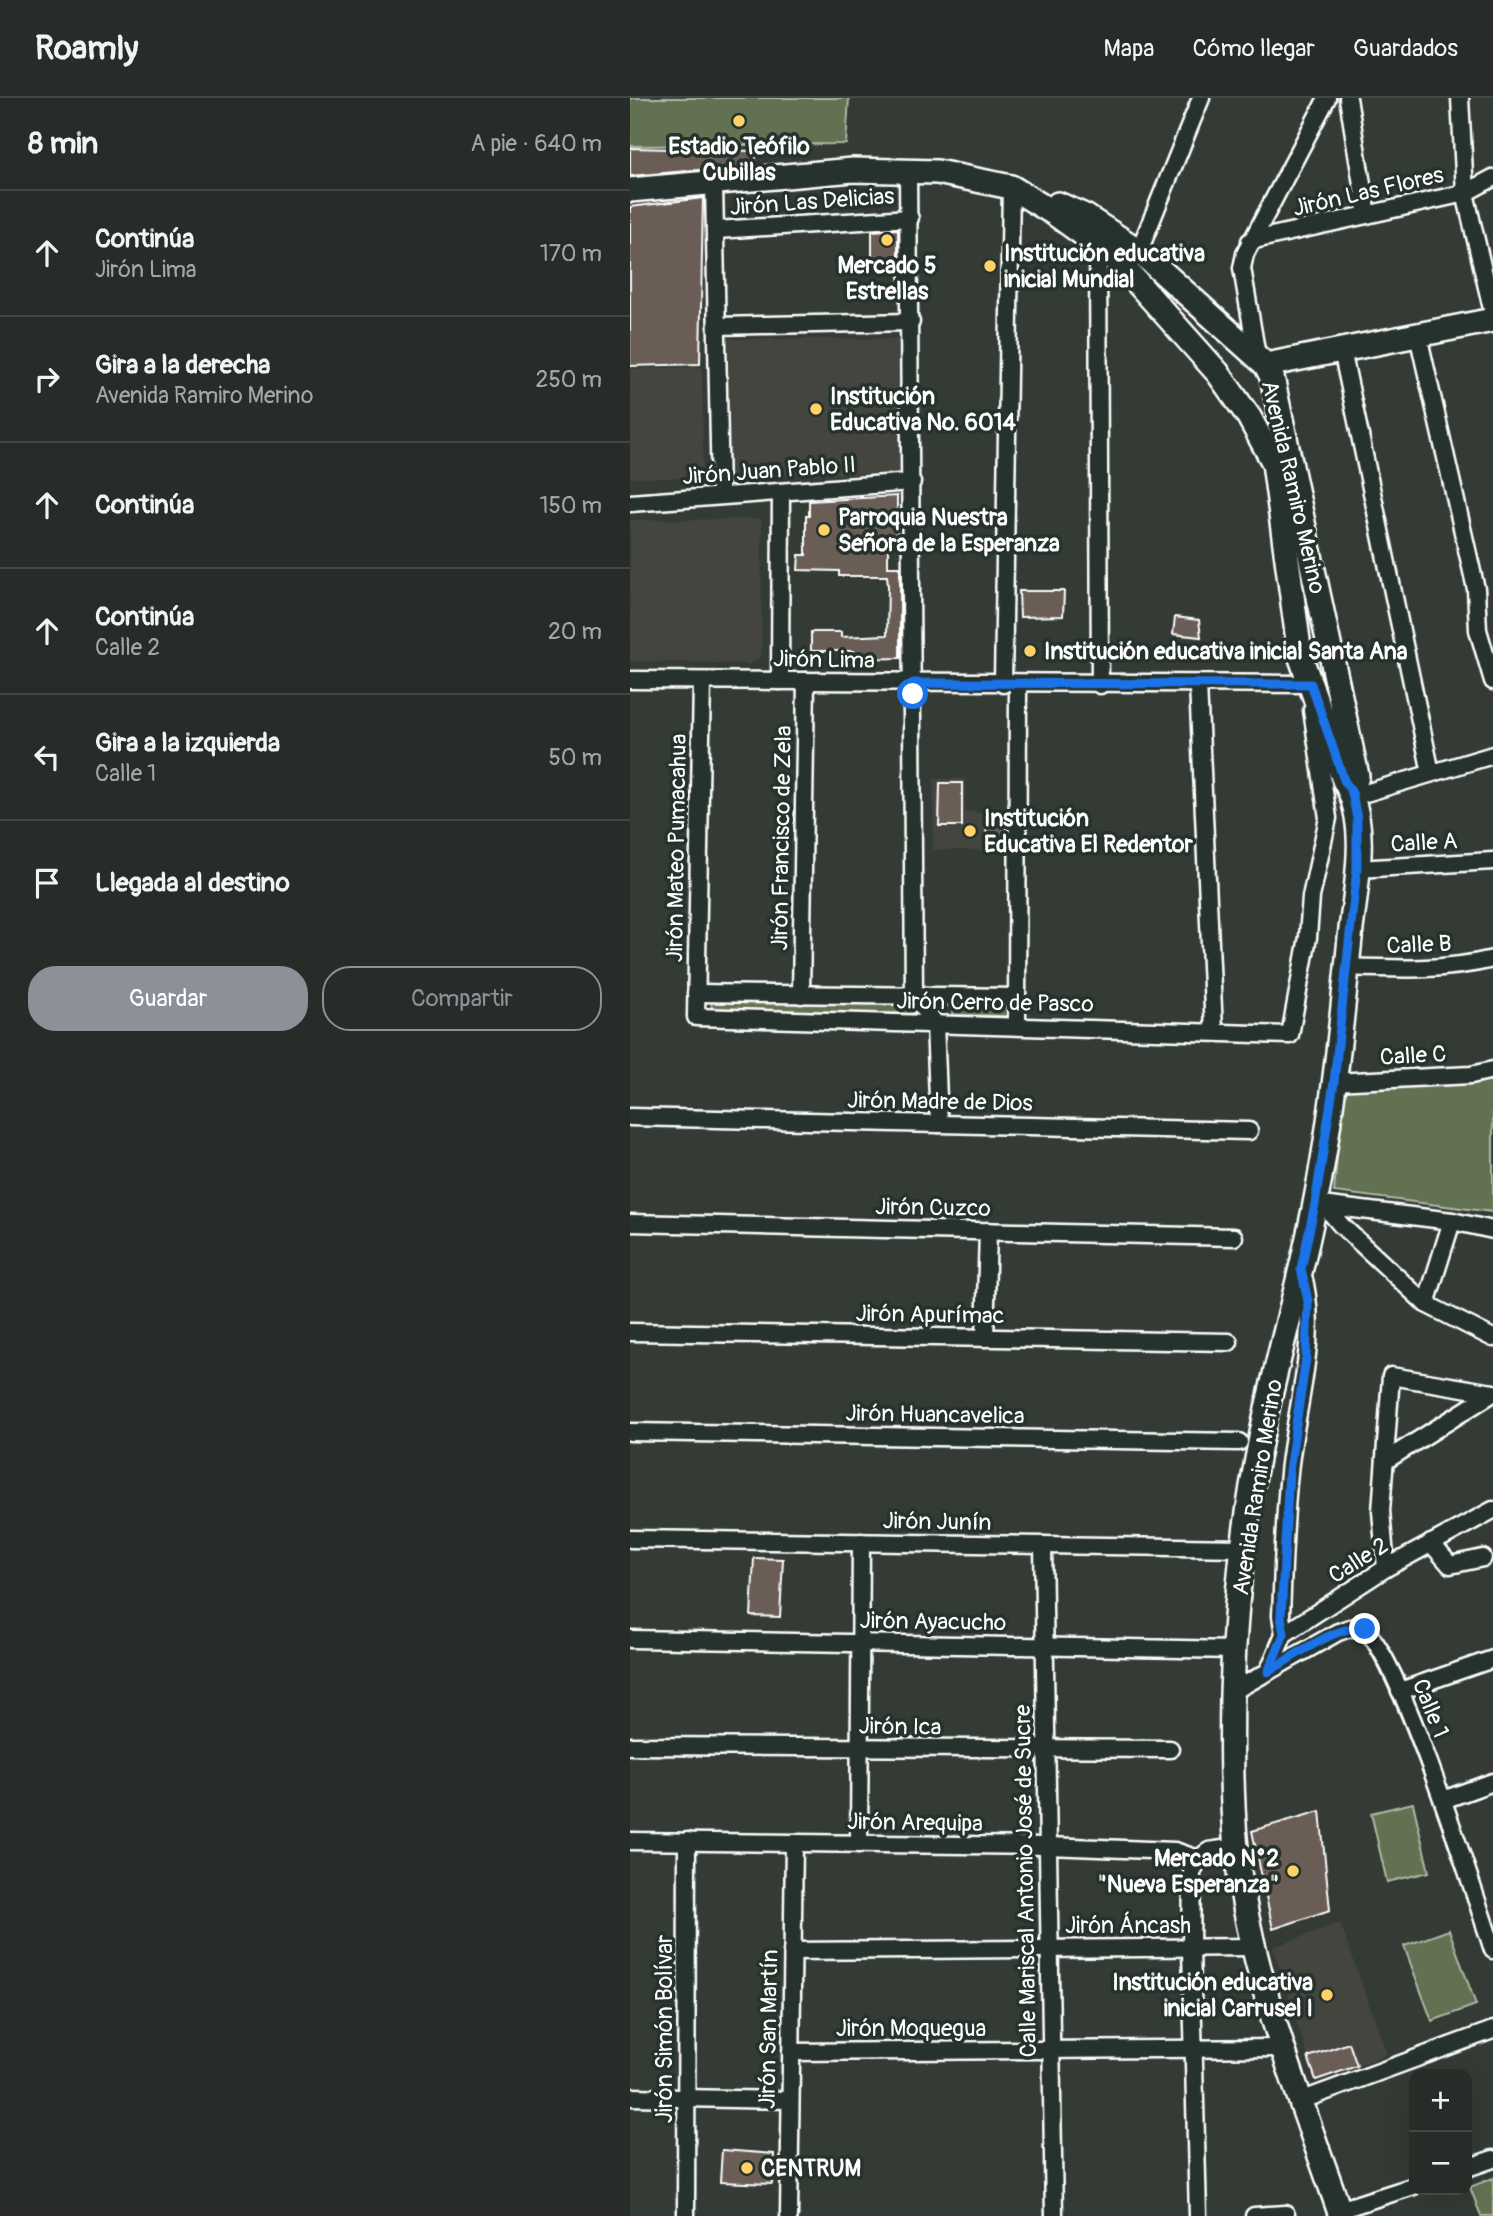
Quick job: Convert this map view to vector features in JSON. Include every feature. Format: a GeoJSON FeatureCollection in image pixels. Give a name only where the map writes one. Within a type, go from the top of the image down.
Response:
{"type":"FeatureCollection","features":[{"type":"Feature","properties":{"kind":"street"},"geometry":{"type":"LineString","coordinates":[[1139,251],[1201,98]]}},
{"type":"Feature","properties":{"kind":"street"},"geometry":{"type":"LineString","coordinates":[[1328,98],[1250,241],[1242,268],[1261,360],[1342,350],[1493,320]]}},
{"type":"Feature","properties":{"kind":"street"},"geometry":{"type":"LineString","coordinates":[[1348,98],[1367,215]]}},
{"type":"Feature","properties":{"kind":"street"},"geometry":{"type":"LineString","coordinates":[[1460,98],[1465,193],[1493,313]]}},
{"type":"Feature","properties":{"kind":"street","name":"Avenida Ramiro Merino"},"geometry":{"type":"LineString","coordinates":[[630,190],[853,170],[908,170],[969,177],[1011,187],[1085,216],[1139,251],[1261,360],[1272,377],[1357,776],[1352,795]]}},
{"type":"Feature","properties":{"kind":"street"},"geometry":{"type":"LineString","coordinates":[[908,170],[914,996],[935,1023],[939,1124]]}},
{"type":"Feature","properties":{"kind":"street","name":"Jirón Las Flores"},"geometry":{"type":"LineString","coordinates":[[1250,241],[1465,193],[1493,178]]}},
{"type":"Feature","properties":{"kind":"street"},"geometry":{"type":"LineString","coordinates":[[714,183],[720,496]]}},
{"type":"Feature","properties":{"kind":"street"},"geometry":{"type":"LineString","coordinates":[[1011,187],[1011,684],[1017,1026]]}},
{"type":"Feature","properties":{"kind":"street","name":"Avenida Ramiro Merino"},"geometry":{"type":"LineString","coordinates":[[1011,187],[1098,245],[1126,270],[1218,373],[1249,417],[1274,463],[1300,655],[1344,780],[1352,795],[1359,842],[1357,869],[1320,1204],[1301,1269],[1261,1439],[1242,1548],[1232,1692],[1236,1847],[1253,1947],[1300,2101],[1340,2213]]}},
{"type":"Feature","properties":{"kind":"street","name":"Jirón Las Delicias"},"geometry":{"type":"LineString","coordinates":[[716,230],[910,218]]}},
{"type":"Feature","properties":{"kind":"street"},"geometry":{"type":"LineString","coordinates":[[1098,245],[1100,685]]}},
{"type":"Feature","properties":{"kind":"street"},"geometry":{"type":"LineString","coordinates":[[717,326],[911,321]]}},
{"type":"Feature","properties":{"kind":"street"},"geometry":{"type":"LineString","coordinates":[[1418,335],[1475,589],[1478,630],[1492,669]]}},
{"type":"Feature","properties":{"kind":"street"},"geometry":{"type":"LineString","coordinates":[[1342,350],[1431,774]]}},
{"type":"Feature","properties":{"kind":"street","name":"Jirón Juan Pablo II"},"geometry":{"type":"LineString","coordinates":[[630,503],[912,482]]}},
{"type":"Feature","properties":{"kind":"street"},"geometry":{"type":"LineString","coordinates":[[780,681],[781,492]]}},
{"type":"Feature","properties":{"kind":"street","name":"Jirón Lima"},"geometry":{"type":"LineString","coordinates":[[630,680],[1312,687]]}},
{"type":"Feature","properties":{"kind":"street","name":"Jirón Mateo Pumacahua"},"geometry":{"type":"LineString","coordinates":[[696,1017],[702,681]]}},
{"type":"Feature","properties":{"kind":"street","name":"Jirón Francisco de Zela"},"geometry":{"type":"LineString","coordinates":[[801,995],[806,681]]}},
{"type":"Feature","properties":{"kind":"street"},"geometry":{"type":"LineString","coordinates":[[1198,685],[1214,1030]]}},
{"type":"Feature","properties":{"kind":"street","name":"Jirón Cerro de Pasco"},"geometry":{"type":"LineString","coordinates":[[696,1017],[1292,1033],[1311,897],[1328,818],[1311,707],[1312,687]]}},
{"type":"Feature","properties":{"kind":"street"},"geometry":{"type":"LineString","coordinates":[[1352,795],[1493,755]]}},
{"type":"Feature","properties":{"kind":"street","name":"Calle A"},"geometry":{"type":"LineString","coordinates":[[1357,869],[1492,866]]}},
{"type":"Feature","properties":{"kind":"street","name":"Calle B"},"geometry":{"type":"LineString","coordinates":[[1347,967],[1411,970],[1468,965],[1493,959]]}},
{"type":"Feature","properties":{"kind":"street","name":"Jirón Cerro de Pasco"},"geometry":{"type":"LineString","coordinates":[[696,993],[1017,997]]}},
{"type":"Feature","properties":{"kind":"street","name":"Calle C"},"geometry":{"type":"LineString","coordinates":[[1334,1082],[1471,1075],[1493,1070]]}},
{"type":"Feature","properties":{"kind":"street","name":"Jirón Madre de Dios"},"geometry":{"type":"LineString","coordinates":[[630,1117],[1249,1131]]}},
{"type":"Feature","properties":{"kind":"street"},"geometry":{"type":"LineString","coordinates":[[1320,1204],[1452,1221],[1493,1230]]}},
{"type":"Feature","properties":{"kind":"street"},"geometry":{"type":"LineString","coordinates":[[1320,1204],[1426,1304],[1493,1338]]}},
{"type":"Feature","properties":{"kind":"street"},"geometry":{"type":"LineString","coordinates":[[1426,1304],[1452,1221]]}},
{"type":"Feature","properties":{"kind":"street","name":"Jirón Cuzco"},"geometry":{"type":"LineString","coordinates":[[630,1223],[1234,1237]]}},
{"type":"Feature","properties":{"kind":"street"},"geometry":{"type":"LineString","coordinates":[[985,1338],[988,1231]]}},
{"type":"Feature","properties":{"kind":"street"},"geometry":{"type":"LineString","coordinates":[[1268,1672],[1284,1634],[1281,1616],[1287,1492],[1306,1358],[1308,1301],[1301,1269]]}},
{"type":"Feature","properties":{"kind":"street","name":"Jirón Apurímac"},"geometry":{"type":"LineString","coordinates":[[630,1332],[1229,1342]]}},
{"type":"Feature","properties":{"kind":"street"},"geometry":{"type":"LineString","coordinates":[[1386,1568],[1381,1511],[1391,1376],[1493,1393]]}},
{"type":"Feature","properties":{"kind":"street"},"geometry":{"type":"LineString","coordinates":[[1385,1461],[1493,1393]]}},
{"type":"Feature","properties":{"kind":"street","name":"Jirón Huancavelica"},"geometry":{"type":"LineString","coordinates":[[630,1432],[1239,1442]]}},
{"type":"Feature","properties":{"kind":"street","name":"Calle 2"},"geometry":{"type":"LineString","coordinates":[[1284,1634],[1386,1568],[1493,1510]]}},
{"type":"Feature","properties":{"kind":"street","name":"Jirón Junín"},"geometry":{"type":"LineString","coordinates":[[630,1539],[1242,1548]]}},
{"type":"Feature","properties":{"kind":"street"},"geometry":{"type":"LineString","coordinates":[[859,1844],[862,1542]]}},
{"type":"Feature","properties":{"kind":"street"},"geometry":{"type":"LineString","coordinates":[[1431,1543],[1450,1565],[1483,1558]]}},
{"type":"Feature","properties":{"kind":"street","name":"Calle Mariscal Antonio José de Sucre"},"geometry":{"type":"LineString","coordinates":[[1043,1545],[1054,2216]]}},
{"type":"Feature","properties":{"kind":"street","name":"Calle 1"},"geometry":{"type":"LineString","coordinates":[[1232,1692],[1338,1632],[1356,1626],[1374,1638],[1400,1691],[1486,1906],[1493,1950]]}},
{"type":"Feature","properties":{"kind":"street","name":"Jirón Ayacucho"},"geometry":{"type":"LineString","coordinates":[[630,1639],[1235,1650]]}},
{"type":"Feature","properties":{"kind":"street"},"geometry":{"type":"LineString","coordinates":[[1400,1691],[1493,1659]]}},
{"type":"Feature","properties":{"kind":"street","name":"Jirón Ica"},"geometry":{"type":"LineString","coordinates":[[630,1746],[1170,1749]]}},
{"type":"Feature","properties":{"kind":"street"},"geometry":{"type":"LineString","coordinates":[[1443,1800],[1493,1782]]}},
{"type":"Feature","properties":{"kind":"street","name":"Jirón Arequipa"},"geometry":{"type":"LineString","coordinates":[[630,1840],[1048,1846],[1175,1851],[1198,1859]]}},
{"type":"Feature","properties":{"kind":"street","name":"Jirón Simón Bolívar"},"geometry":{"type":"LineString","coordinates":[[686,2216],[687,1841]]}},
{"type":"Feature","properties":{"kind":"street","name":"Jirón San Martín"},"geometry":{"type":"LineString","coordinates":[[789,2216],[794,1843]]}},
{"type":"Feature","properties":{"kind":"street"},"geometry":{"type":"LineString","coordinates":[[1198,2216],[1191,1949],[1192,1873],[1198,1859],[1209,1851],[1236,1847]]}},
{"type":"Feature","properties":{"kind":"street","name":"Jirón Áncash"},"geometry":{"type":"LineString","coordinates":[[792,1951],[1253,1947]]}},
{"type":"Feature","properties":{"kind":"street"},"geometry":{"type":"LineString","coordinates":[[1300,2101],[1493,2030]]}},
{"type":"Feature","properties":{"kind":"street","name":"Jirón Moquegua"},"geometry":{"type":"LineString","coordinates":[[790,2052],[1283,2048]]}},
{"type":"Feature","properties":{"kind":"street"},"geometry":{"type":"LineString","coordinates":[[630,2097],[790,2100]]}},
{"type":"Feature","properties":{"kind":"street"},"geometry":{"type":"LineString","coordinates":[[1472,2166],[1493,2159]]}},
{"type":"Feature","properties":{"kind":"street"},"geometry":{"type":"LineString","coordinates":[[1340,2213],[1409,2188]]}},
{"type":"Feature","properties":{"kind":"street"},"geometry":{"type":"LineString","coordinates":[[1254,2216],[1286,2214]]}},
{"type":"Feature","properties":{"kind":"shaded area","name":"Institución Educativa No. 6014"},"geometry":{"type":"Polygon","coordinates":[[[729,339],[897,339],[904,345],[902,473],[728,476],[729,339]]]}},
{"type":"Feature","properties":{"kind":"shaded area"},"geometry":{"type":"Polygon","coordinates":[[[702,367],[703,478],[630,478],[630,369],[702,367]]]}},
{"type":"Feature","properties":{"kind":"shaded area"},"geometry":{"type":"Polygon","coordinates":[[[762,519],[761,657],[751,664],[630,661],[630,520],[762,519]]]}},
{"type":"Feature","properties":{"kind":"shaded area","name":"Institución Educativa El Redentor"},"geometry":{"type":"Polygon","coordinates":[[[934,779],[965,779],[965,812],[1007,813],[1007,850],[933,850],[934,779]]]}},
{"type":"Feature","properties":{"kind":"shaded area","name":"Institución educativa inicial Carrusel I"},"geometry":{"type":"Polygon","coordinates":[[[1340,1923],[1387,2054],[1357,2066],[1349,2043],[1308,2057],[1273,1947],[1340,1923]]]}},
{"type":"Feature","properties":{"kind":"green space","name":"Estadio Teófilo Cubillas"},"geometry":{"type":"Polygon","coordinates":[[[630,98],[849,98],[846,144],[630,146],[630,98]]]}},
{"type":"Feature","properties":{"kind":"green space"},"geometry":{"type":"Polygon","coordinates":[[[712,1000],[914,1005],[919,1014],[711,1011],[712,1000]]]}},
{"type":"Feature","properties":{"kind":"green space"},"geometry":{"type":"Polygon","coordinates":[[[953,1003],[1007,1004],[1007,1016],[952,1015],[953,1003]]]}},
{"type":"Feature","properties":{"kind":"green space"},"geometry":{"type":"Polygon","coordinates":[[[1493,1081],[1493,1212],[1334,1192],[1343,1089],[1493,1081]]]}},
{"type":"Feature","properties":{"kind":"green space"},"geometry":{"type":"Polygon","coordinates":[[[1413,1803],[1429,1872],[1387,1882],[1371,1813],[1413,1803]]]}},
{"type":"Feature","properties":{"kind":"green space"},"geometry":{"type":"Polygon","coordinates":[[[1449,1930],[1476,2005],[1432,2021],[1404,1946],[1449,1930]]]}},
{"type":"Feature","properties":{"kind":"green space"},"geometry":{"type":"Polygon","coordinates":[[[1493,2178],[1493,2216],[1481,2216],[1472,2186],[1493,2178]]]}},
{"type":"Feature","properties":{"kind":"building"},"geometry":{"type":"Polygon","coordinates":[[[630,148],[755,151],[756,165],[630,176],[630,148]]]}},
{"type":"Feature","properties":{"kind":"building"},"geometry":{"type":"Polygon","coordinates":[[[703,198],[700,364],[630,366],[630,207],[703,198]]]}},
{"type":"Feature","properties":{"kind":"building"},"geometry":{"type":"Polygon","coordinates":[[[898,229],[898,262],[872,262],[872,231],[898,229]]]}},
{"type":"Feature","properties":{"kind":"building"},"geometry":{"type":"Polygon","coordinates":[[[897,496],[897,533],[888,541],[888,567],[900,567],[900,658],[854,659],[854,651],[811,651],[811,632],[841,632],[841,637],[887,635],[888,586],[887,576],[839,576],[839,571],[798,570],[799,555],[806,555],[806,516],[809,516],[809,501],[897,496]]]}},
{"type":"Feature","properties":{"kind":"building"},"geometry":{"type":"Polygon","coordinates":[[[1019,591],[1064,591],[1063,616],[1020,617],[1019,591]]]}},
{"type":"Feature","properties":{"kind":"building"},"geometry":{"type":"Polygon","coordinates":[[[1175,617],[1199,620],[1201,637],[1173,634],[1175,617]]]}},
{"type":"Feature","properties":{"kind":"building"},"geometry":{"type":"Polygon","coordinates":[[[940,783],[962,783],[962,826],[939,826],[940,783]]]}},
{"type":"Feature","properties":{"kind":"building"},"geometry":{"type":"Polygon","coordinates":[[[987,814],[1006,814],[1006,849],[986,848],[987,814]]]}},
{"type":"Feature","properties":{"kind":"building"},"geometry":{"type":"Polygon","coordinates":[[[754,1558],[783,1559],[780,1617],[751,1616],[754,1558]]]}},
{"type":"Feature","properties":{"kind":"building","name":"Mercado N°2 \"Nueva Esperanza\""},"geometry":{"type":"Polygon","coordinates":[[[1320,1811],[1330,1910],[1273,1929],[1252,1831],[1320,1811]]]}},
{"type":"Feature","properties":{"kind":"building"},"geometry":{"type":"Polygon","coordinates":[[[1349,2043],[1357,2066],[1316,2080],[1308,2057],[1349,2043]]]}},
{"type":"Feature","properties":{"kind":"building","name":"CENTRUM"},"geometry":{"type":"Polygon","coordinates":[[[722,2150],[774,2154],[772,2184],[720,2182],[722,2150]]]}},
{"type":"Feature","properties":{"kind":"place","name":"Estadio Teófilo Cubillas"},"geometry":{"type":"Point","coordinates":[739,121]}},
{"type":"Feature","properties":{"kind":"place","name":"Mercado 5 Estrellas"},"geometry":{"type":"Point","coordinates":[887,240]}},
{"type":"Feature","properties":{"kind":"place","name":"Institución educativa inicial Mundial"},"geometry":{"type":"Point","coordinates":[990,266]}},
{"type":"Feature","properties":{"kind":"place","name":"Institución Educativa No. 6014"},"geometry":{"type":"Point","coordinates":[816,409]}},
{"type":"Feature","properties":{"kind":"place","name":"Parroquia Nuestra Señora de la Esperanza"},"geometry":{"type":"Point","coordinates":[824,530]}},
{"type":"Feature","properties":{"kind":"place","name":"Institución educativa inicial Santa Ana"},"geometry":{"type":"Point","coordinates":[1030,651]}},
{"type":"Feature","properties":{"kind":"place","name":"Institución Educativa El Redentor"},"geometry":{"type":"Point","coordinates":[970,831]}},
{"type":"Feature","properties":{"kind":"place","name":"Mercado N°2 \"Nueva Esperanza\""},"geometry":{"type":"Point","coordinates":[1293,1871]}},
{"type":"Feature","properties":{"kind":"place","name":"Institución educativa inicial Carrusel I"},"geometry":{"type":"Point","coordinates":[1327,1995]}},
{"type":"Feature","properties":{"kind":"place","name":"CENTRUM"},"geometry":{"type":"Point","coordinates":[747,2168]}},
{"type":"Feature","properties":{"kind":"route"},"geometry":{"type":"LineString","coordinates":[[913,694],[913,683],[1311,684],[1344,780],[1352,793],[1359,842],[1334,1082],[1315,1204],[1301,1269],[1308,1301],[1306,1358],[1287,1492],[1281,1616],[1284,1634],[1268,1672],[1338,1632],[1356,1626],[1365,1629]]}}]}
